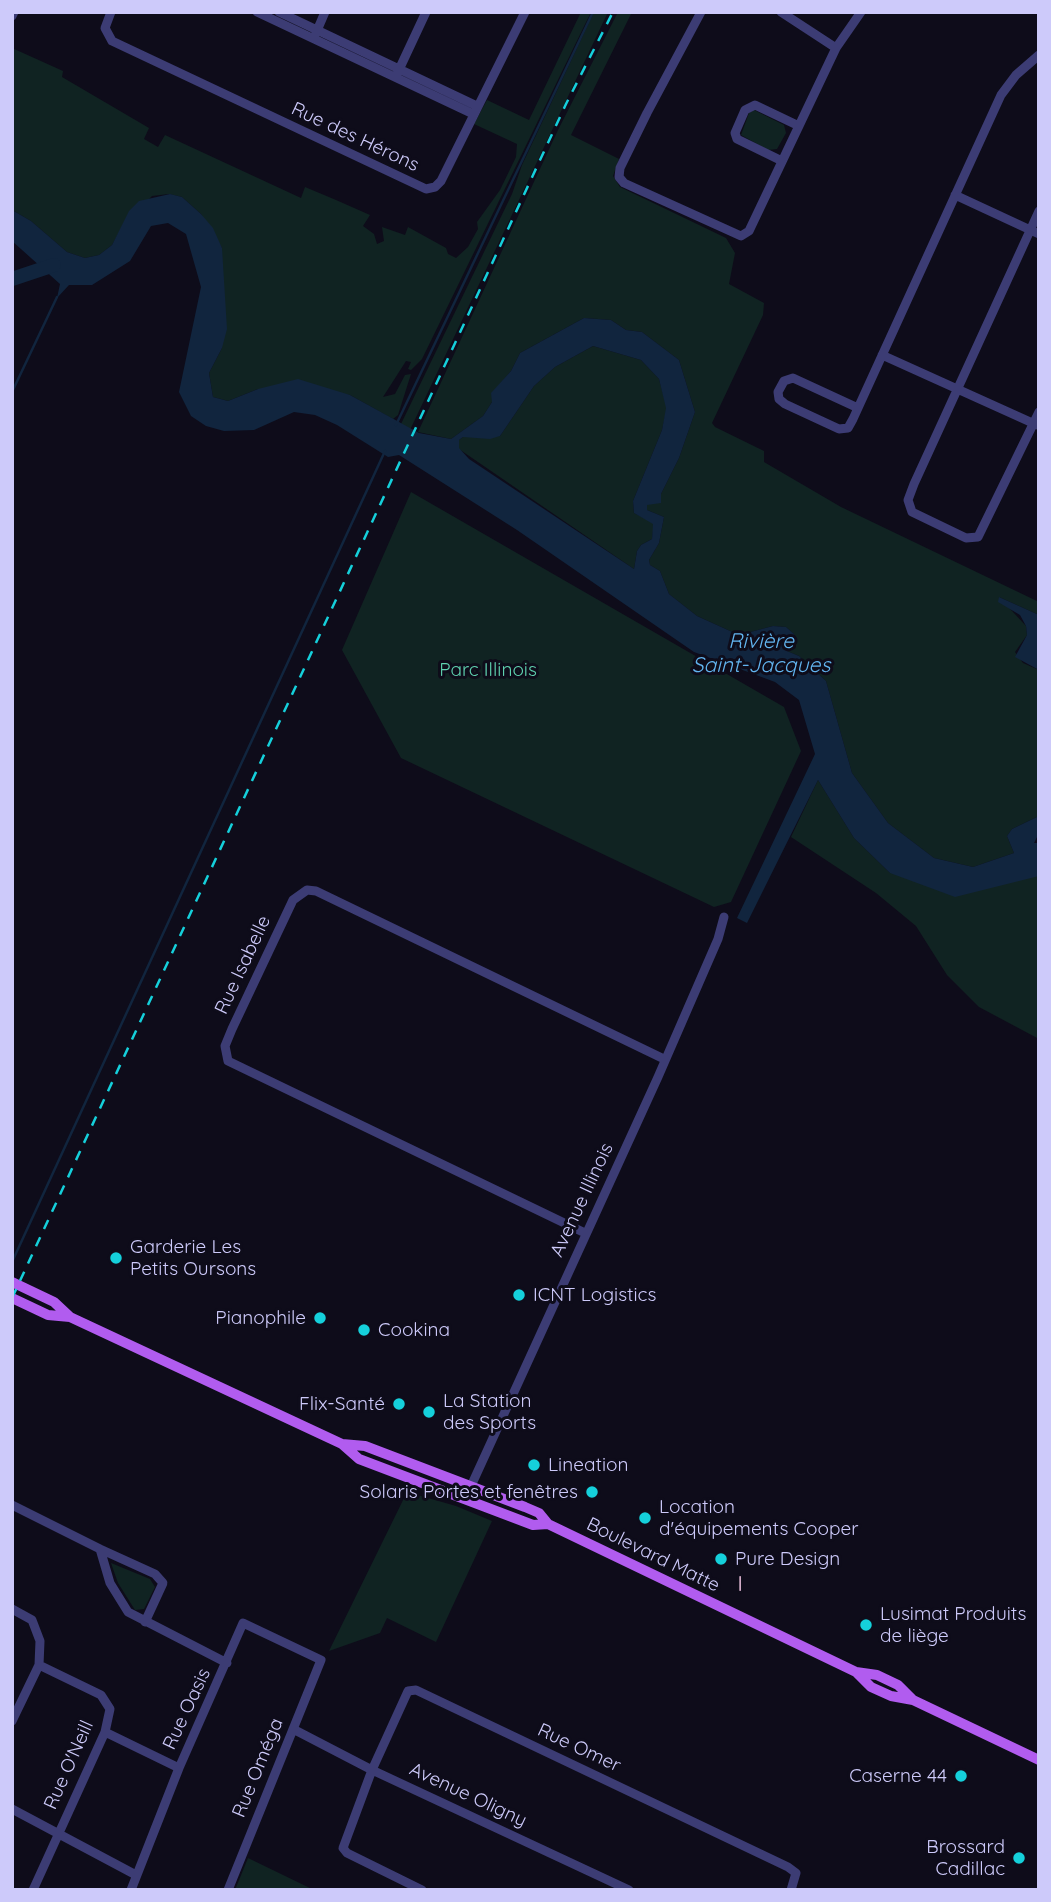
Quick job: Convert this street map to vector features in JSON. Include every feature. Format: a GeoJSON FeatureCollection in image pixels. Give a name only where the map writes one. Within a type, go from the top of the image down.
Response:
{"type":"FeatureCollection","features":[{"type":"Feature","properties":{"kind":"main road","name":"Boulevard Matte"},"geometry":{"type":"LineString","coordinates":[[12,1282],[54,1301],[70,1317]]}},
{"type":"Feature","properties":{"kind":"main road","name":"Boulevard Matte"},"geometry":{"type":"LineString","coordinates":[[12,1298],[48,1315],[70,1317],[342,1444],[359,1459],[466,1497],[533,1525],[548,1524]]}},
{"type":"Feature","properties":{"kind":"main road","name":"Boulevard Matte"},"geometry":{"type":"LineString","coordinates":[[342,1444],[365,1446],[539,1513],[548,1524],[856,1672],[871,1687],[891,1696],[913,1699],[1039,1760]]}},
{"type":"Feature","properties":{"kind":"street","name":"Rue des Hérons"},"geometry":{"type":"LineString","coordinates":[[111,12],[105,28],[112,41],[426,189],[435,187],[441,181],[525,12]]}},
{"type":"Feature","properties":{"kind":"street"},"geometry":{"type":"LineString","coordinates":[[257,12],[315,34],[475,110]]}},
{"type":"Feature","properties":{"kind":"street"},"geometry":{"type":"LineString","coordinates":[[279,12],[315,34]]}},
{"type":"Feature","properties":{"kind":"street"},"geometry":{"type":"LineString","coordinates":[[315,34],[326,12]]}},
{"type":"Feature","properties":{"kind":"street"},"geometry":{"type":"LineString","coordinates":[[397,73],[426,12]]}},
{"type":"Feature","properties":{"kind":"street"},"geometry":{"type":"LineString","coordinates":[[701,12],[647,113],[620,168],[620,177],[624,183],[741,236],[749,231],[836,48],[861,12]]}},
{"type":"Feature","properties":{"kind":"street"},"geometry":{"type":"LineString","coordinates":[[781,12],[836,48]]}},
{"type":"Feature","properties":{"kind":"street"},"geometry":{"type":"LineString","coordinates":[[858,408],[793,378],[784,381],[778,391],[781,401],[842,430],[848,428],[858,408],[1001,95],[1016,75],[1039,55]]}},
{"type":"Feature","properties":{"kind":"street"},"geometry":{"type":"LineString","coordinates":[[782,161],[737,139],[735,133],[745,110],[755,105],[799,126]]}},
{"type":"Feature","properties":{"kind":"street"},"geometry":{"type":"LineString","coordinates":[[955,195],[1034,232]]}},
{"type":"Feature","properties":{"kind":"street"},"geometry":{"type":"LineString","coordinates":[[1039,211],[1034,232],[958,388],[908,500],[912,512],[966,538],[978,537],[1036,425],[1039,412]]}},
{"type":"Feature","properties":{"kind":"street"},"geometry":{"type":"LineString","coordinates":[[882,355],[1036,425]]}},
{"type":"Feature","properties":{"kind":"street","name":"Rue Isabelle"},"geometry":{"type":"LineString","coordinates":[[584,1233],[237,1066],[225,1055],[225,1046],[232,1029],[293,900],[307,890],[316,891],[664,1059]]}},
{"type":"Feature","properties":{"kind":"street","name":"Avenue Illinois"},"geometry":{"type":"LineString","coordinates":[[466,1497],[718,939],[724,917]]}},
{"type":"Feature","properties":{"kind":"street"},"geometry":{"type":"LineString","coordinates":[[12,1505],[155,1574],[163,1583],[145,1622]]}},
{"type":"Feature","properties":{"kind":"street"},"geometry":{"type":"LineString","coordinates":[[100,1549],[110,1583],[128,1612],[227,1663]]}},
{"type":"Feature","properties":{"kind":"street"},"geometry":{"type":"LineString","coordinates":[[12,1609],[32,1620],[40,1640],[39,1665],[14,1714]]}},
{"type":"Feature","properties":{"kind":"street","name":"Rue Oasis"},"geometry":{"type":"LineString","coordinates":[[131,1890],[179,1768],[243,1623],[321,1660]]}},
{"type":"Feature","properties":{"kind":"street","name":"Rue Oméga"},"geometry":{"type":"LineString","coordinates":[[228,1890],[321,1660]]}},
{"type":"Feature","properties":{"kind":"street","name":"Rue O'Neill"},"geometry":{"type":"LineString","coordinates":[[33,1890],[106,1732],[110,1709],[101,1695],[39,1665]]}},
{"type":"Feature","properties":{"kind":"street","name":"Rue Omer"},"geometry":{"type":"LineString","coordinates":[[372,1770],[404,1696],[408,1690],[416,1690],[788,1867],[796,1873],[792,1890]]}},
{"type":"Feature","properties":{"kind":"street","name":"Avenue Oligny"},"geometry":{"type":"LineString","coordinates":[[293,1729],[372,1770],[627,1889]]}},
{"type":"Feature","properties":{"kind":"street"},"geometry":{"type":"LineString","coordinates":[[106,1732],[179,1768]]}},
{"type":"Feature","properties":{"kind":"street"},"geometry":{"type":"LineString","coordinates":[[372,1770],[343,1848],[347,1853],[422,1890]]}},
{"type":"Feature","properties":{"kind":"street"},"geometry":{"type":"LineString","coordinates":[[12,1809],[136,1875]]}},
{"type":"Feature","properties":{"kind":"green space"},"geometry":{"type":"Polygon","coordinates":[[[581,12],[591,12],[422,359],[411,370],[408,369],[411,362],[406,361],[383,397],[395,394],[405,375],[411,374],[398,415],[393,419],[350,395],[258,389],[228,401],[213,397],[209,373],[222,348],[222,248],[201,214],[182,197],[169,194],[152,196],[121,229],[112,245],[99,255],[85,258],[67,252],[31,221],[12,210],[12,48],[63,71],[62,77],[149,128],[144,139],[158,147],[165,135],[301,198],[305,187],[370,215],[363,226],[374,234],[377,244],[384,241],[382,227],[405,235],[408,227],[446,248],[448,254],[456,258],[468,247],[478,229],[477,222],[500,190],[516,157],[517,144],[474,124],[487,100],[529,120],[581,12]]]}},
{"type":"Feature","properties":{"kind":"green space"},"geometry":{"type":"Polygon","coordinates":[[[594,12],[608,12],[410,430],[401,424],[512,194],[522,165],[594,12]]]}},
{"type":"Feature","properties":{"kind":"green space"},"geometry":{"type":"Polygon","coordinates":[[[618,12],[632,12],[571,135],[619,159],[613,176],[620,187],[726,238],[735,253],[729,284],[764,303],[763,315],[712,423],[764,451],[764,462],[841,507],[1039,602],[1039,615],[999,597],[1026,626],[1027,635],[1015,652],[1023,663],[1039,670],[1039,816],[1012,829],[1007,836],[1014,853],[973,867],[934,858],[888,823],[852,773],[826,681],[799,656],[787,651],[785,646],[794,640],[794,634],[786,627],[773,626],[739,635],[697,616],[669,594],[660,571],[650,565],[649,560],[659,543],[664,517],[647,510],[647,504],[661,494],[679,458],[695,412],[679,360],[642,332],[626,330],[611,320],[584,318],[520,353],[511,371],[492,393],[492,402],[483,416],[451,439],[418,432],[558,130],[618,12]]]}},
{"type":"Feature","properties":{"kind":"green space"},"geometry":{"type":"Polygon","coordinates":[[[754,110],[784,125],[786,133],[777,149],[768,150],[741,135],[749,113],[754,110]]]}},
{"type":"Feature","properties":{"kind":"green space"},"geometry":{"type":"Polygon","coordinates":[[[593,346],[641,360],[659,379],[667,408],[662,430],[633,501],[634,513],[654,523],[652,539],[641,545],[637,551],[634,569],[459,449],[459,440],[463,437],[500,436],[534,386],[555,367],[593,346]]]}},
{"type":"Feature","properties":{"kind":"green space","name":"Parc Illinois"},"geometry":{"type":"Polygon","coordinates":[[[411,492],[784,707],[801,751],[731,902],[714,907],[401,758],[342,650],[411,492]]]}},
{"type":"Feature","properties":{"kind":"green space"},"geometry":{"type":"Polygon","coordinates":[[[818,780],[854,838],[890,873],[1039,876],[1039,1039],[979,1007],[947,975],[916,926],[876,893],[791,837],[818,780]]]}},
{"type":"Feature","properties":{"kind":"green space"},"geometry":{"type":"Polygon","coordinates":[[[407,1492],[456,1506],[492,1521],[436,1642],[387,1618],[380,1633],[329,1651],[407,1492]]]}},
{"type":"Feature","properties":{"kind":"green space"},"geometry":{"type":"Polygon","coordinates":[[[111,1563],[150,1579],[155,1587],[144,1609],[135,1610],[118,1583],[111,1563]]]}},
{"type":"Feature","properties":{"kind":"green space"},"geometry":{"type":"Polygon","coordinates":[[[248,1858],[314,1890],[235,1890],[248,1858]]]}},
{"type":"Feature","properties":{"kind":"water","name":"Rivière Saint-Jacques"},"geometry":{"type":"Polygon","coordinates":[[[170,194],[182,197],[213,228],[222,248],[227,329],[222,348],[209,373],[213,397],[228,401],[258,389],[298,379],[350,395],[419,433],[451,439],[483,416],[492,402],[491,393],[511,371],[520,353],[584,318],[611,320],[626,330],[642,332],[679,360],[695,412],[679,458],[661,494],[661,503],[647,505],[647,510],[664,517],[659,543],[649,560],[650,565],[660,571],[669,594],[697,616],[739,635],[773,626],[786,627],[794,634],[794,640],[785,646],[787,651],[799,656],[826,681],[852,773],[888,823],[934,858],[973,867],[1014,853],[1007,836],[1012,829],[1039,816],[1039,833],[1034,843],[1039,843],[1039,876],[955,897],[890,873],[854,838],[818,780],[747,923],[737,918],[815,754],[799,700],[775,682],[694,652],[517,530],[399,455],[388,457],[337,425],[315,415],[294,412],[254,430],[224,431],[206,426],[191,416],[179,392],[201,287],[186,234],[168,223],[151,226],[130,261],[92,285],[69,285],[57,298],[60,284],[12,241],[12,210],[31,221],[67,252],[85,258],[99,255],[112,245],[129,211],[139,201],[170,194]],[[593,346],[555,367],[534,386],[500,436],[490,439],[463,437],[459,440],[459,448],[469,459],[634,569],[637,551],[641,545],[652,539],[653,524],[634,513],[633,501],[662,430],[666,408],[659,379],[641,360],[593,346]]]}},
{"type":"Feature","properties":{"kind":"water"},"geometry":{"type":"Polygon","coordinates":[[[999,597],[1039,615],[1039,670],[1015,657],[1027,635],[1026,626],[1020,615],[998,602],[999,597]]]}},
{"type":"Feature","properties":{"kind":"waterway"},"geometry":{"type":"LineString","coordinates":[[396,425],[593,12]]}},
{"type":"Feature","properties":{"kind":"waterway"},"geometry":{"type":"LineString","coordinates":[[12,279],[54,265]]}},
{"type":"Feature","properties":{"kind":"waterway"},"geometry":{"type":"LineString","coordinates":[[12,392],[57,297]]}},
{"type":"Feature","properties":{"kind":"waterway"},"geometry":{"type":"LineString","coordinates":[[12,1262],[385,451]]}},
{"type":"Feature","properties":{"kind":"railway"},"geometry":{"type":"LineString","coordinates":[[12,1298],[566,104],[613,12]]}},
{"type":"Feature","properties":{"kind":"place","name":"Garderie Les Petits Oursons"},"geometry":{"type":"Point","coordinates":[116,1258]}},
{"type":"Feature","properties":{"kind":"place","name":"ICNT Logistics"},"geometry":{"type":"Point","coordinates":[519,1295]}},
{"type":"Feature","properties":{"kind":"place","name":"Pianophile"},"geometry":{"type":"Point","coordinates":[320,1318]}},
{"type":"Feature","properties":{"kind":"place","name":"Cookina"},"geometry":{"type":"Point","coordinates":[364,1330]}},
{"type":"Feature","properties":{"kind":"place","name":"Flix-Santé"},"geometry":{"type":"Point","coordinates":[399,1404]}},
{"type":"Feature","properties":{"kind":"place","name":"La Station des Sports"},"geometry":{"type":"Point","coordinates":[429,1412]}},
{"type":"Feature","properties":{"kind":"place","name":"Lineation"},"geometry":{"type":"Point","coordinates":[534,1465]}},
{"type":"Feature","properties":{"kind":"place","name":"Solaris Portes et fenêtres"},"geometry":{"type":"Point","coordinates":[592,1492]}},
{"type":"Feature","properties":{"kind":"place","name":"Location d'équipements Cooper"},"geometry":{"type":"Point","coordinates":[645,1518]}},
{"type":"Feature","properties":{"kind":"place","name":"Pure Design"},"geometry":{"type":"Point","coordinates":[721,1559]}},
{"type":"Feature","properties":{"kind":"place","name":"Lusimat Produits de liège"},"geometry":{"type":"Point","coordinates":[866,1625]}},
{"type":"Feature","properties":{"kind":"place","name":"Caserne 44"},"geometry":{"type":"Point","coordinates":[961,1776]}},
{"type":"Feature","properties":{"kind":"place","name":"Brossard Cadillac"},"geometry":{"type":"Point","coordinates":[1019,1858]}},
{"type":"Feature","properties":{"kind":"district","name":"I"},"geometry":{"type":"Point","coordinates":[741,1585]}}]}
